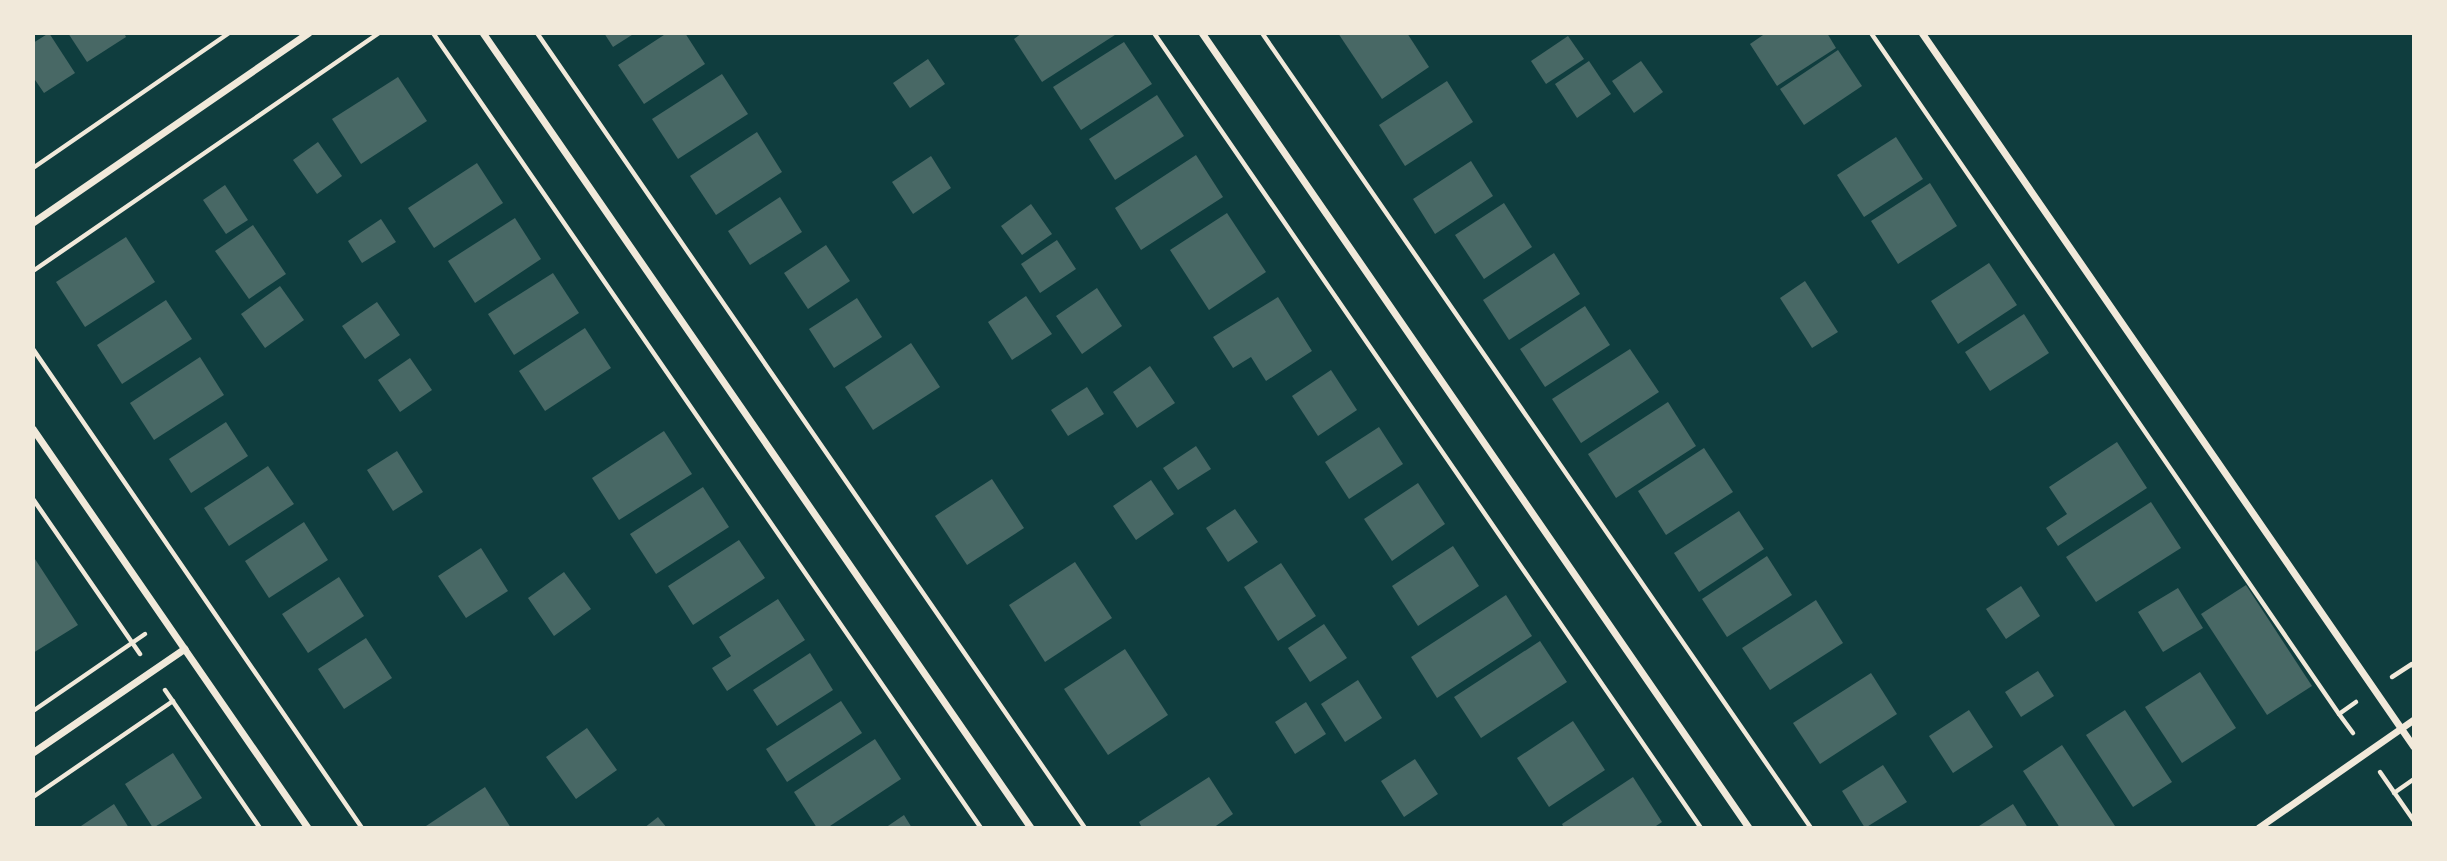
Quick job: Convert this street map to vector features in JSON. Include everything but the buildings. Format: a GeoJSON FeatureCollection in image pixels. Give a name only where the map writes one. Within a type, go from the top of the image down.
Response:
{"type":"FeatureCollection","features":[{"type":"Feature","properties":{"kind":"street"},"geometry":{"type":"LineString","coordinates":[[33,223],[309,33]]}},
{"type":"Feature","properties":{"kind":"street"},"geometry":{"type":"LineString","coordinates":[[483,33],[1031,828]]}},
{"type":"Feature","properties":{"kind":"street"},"geometry":{"type":"LineString","coordinates":[[1202,33],[1749,828]]}},
{"type":"Feature","properties":{"kind":"street"},"geometry":{"type":"LineString","coordinates":[[1922,33],[2414,747]]}},
{"type":"Feature","properties":{"kind":"street"},"geometry":{"type":"LineString","coordinates":[[33,429],[308,828]]}},
{"type":"Feature","properties":{"kind":"street"},"geometry":{"type":"LineString","coordinates":[[33,753],[185,649]]}},
{"type":"Feature","properties":{"kind":"street"},"geometry":{"type":"LineString","coordinates":[[2259,828],[2414,720]]}},
{"type":"Feature","properties":{"kind":"path"},"geometry":{"type":"LineString","coordinates":[[33,168],[229,33]]}},
{"type":"Feature","properties":{"kind":"path"},"geometry":{"type":"LineString","coordinates":[[33,271],[379,33]]}},
{"type":"Feature","properties":{"kind":"path"},"geometry":{"type":"LineString","coordinates":[[433,33],[981,828]]}},
{"type":"Feature","properties":{"kind":"path"},"geometry":{"type":"LineString","coordinates":[[537,33],[1085,828]]}},
{"type":"Feature","properties":{"kind":"path"},"geometry":{"type":"LineString","coordinates":[[1154,33],[1701,828]]}},
{"type":"Feature","properties":{"kind":"path"},"geometry":{"type":"LineString","coordinates":[[1262,33],[1811,828]]}},
{"type":"Feature","properties":{"kind":"path"},"geometry":{"type":"LineString","coordinates":[[1871,33],[2339,714]]}},
{"type":"Feature","properties":{"kind":"path"},"geometry":{"type":"LineString","coordinates":[[33,349],[362,828]]}},
{"type":"Feature","properties":{"kind":"path"},"geometry":{"type":"LineString","coordinates":[[33,711],[165,621]]}},
{"type":"Feature","properties":{"kind":"path"},"geometry":{"type":"LineString","coordinates":[[33,797],[173,701]]}},
{"type":"Feature","properties":{"kind":"path"},"geometry":{"type":"LineString","coordinates":[[2414,779],[2394,793],[2414,821]]}}]}
